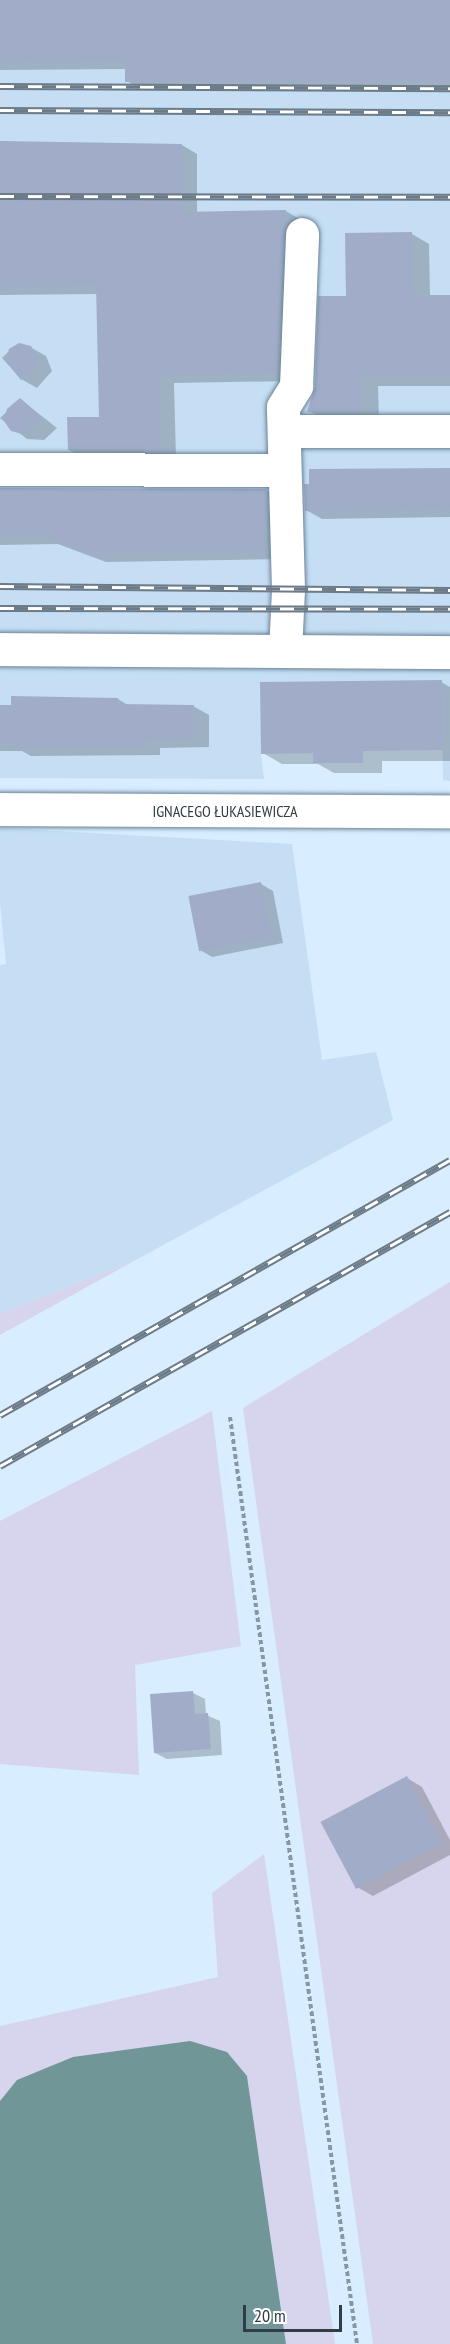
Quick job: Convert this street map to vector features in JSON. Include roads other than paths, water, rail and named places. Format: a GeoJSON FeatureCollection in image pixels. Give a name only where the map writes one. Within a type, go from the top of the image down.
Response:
{"type":"FeatureCollection","features":[{"type":"Feature","properties":{"kind":"street"},"geometry":{"type":"LineString","coordinates":[[285,651],[283,406],[296,386],[302,234]]}},
{"type":"Feature","properties":{"kind":"street"},"geometry":{"type":"LineString","coordinates":[[284,431],[450,431]]}},
{"type":"Feature","properties":{"kind":"street"},"geometry":{"type":"LineString","coordinates":[[0,469],[284,470]]}},
{"type":"Feature","properties":{"kind":"street"},"geometry":{"type":"LineString","coordinates":[[0,649],[450,652]]}},
{"type":"Feature","properties":{"kind":"street","name":"IGNACEGO ŁUKASIEWICZA"},"geometry":{"type":"LineString","coordinates":[[0,809],[450,811]]}},
{"type":"Feature","properties":{"kind":"railway"},"geometry":{"type":"LineString","coordinates":[[0,86],[450,88]]}},
{"type":"Feature","properties":{"kind":"railway"},"geometry":{"type":"LineString","coordinates":[[0,110],[450,112]]}},
{"type":"Feature","properties":{"kind":"railway"},"geometry":{"type":"LineString","coordinates":[[0,196],[450,197]]}},
{"type":"Feature","properties":{"kind":"railway"},"geometry":{"type":"LineString","coordinates":[[0,586],[450,590]]}},
{"type":"Feature","properties":{"kind":"railway"},"geometry":{"type":"LineString","coordinates":[[0,608],[450,609]]}},
{"type":"Feature","properties":{"kind":"railway"},"geometry":{"type":"LineString","coordinates":[[0,1415],[450,1160]]}},
{"type":"Feature","properties":{"kind":"railway"},"geometry":{"type":"LineString","coordinates":[[0,1466],[450,1212]]}}]}
